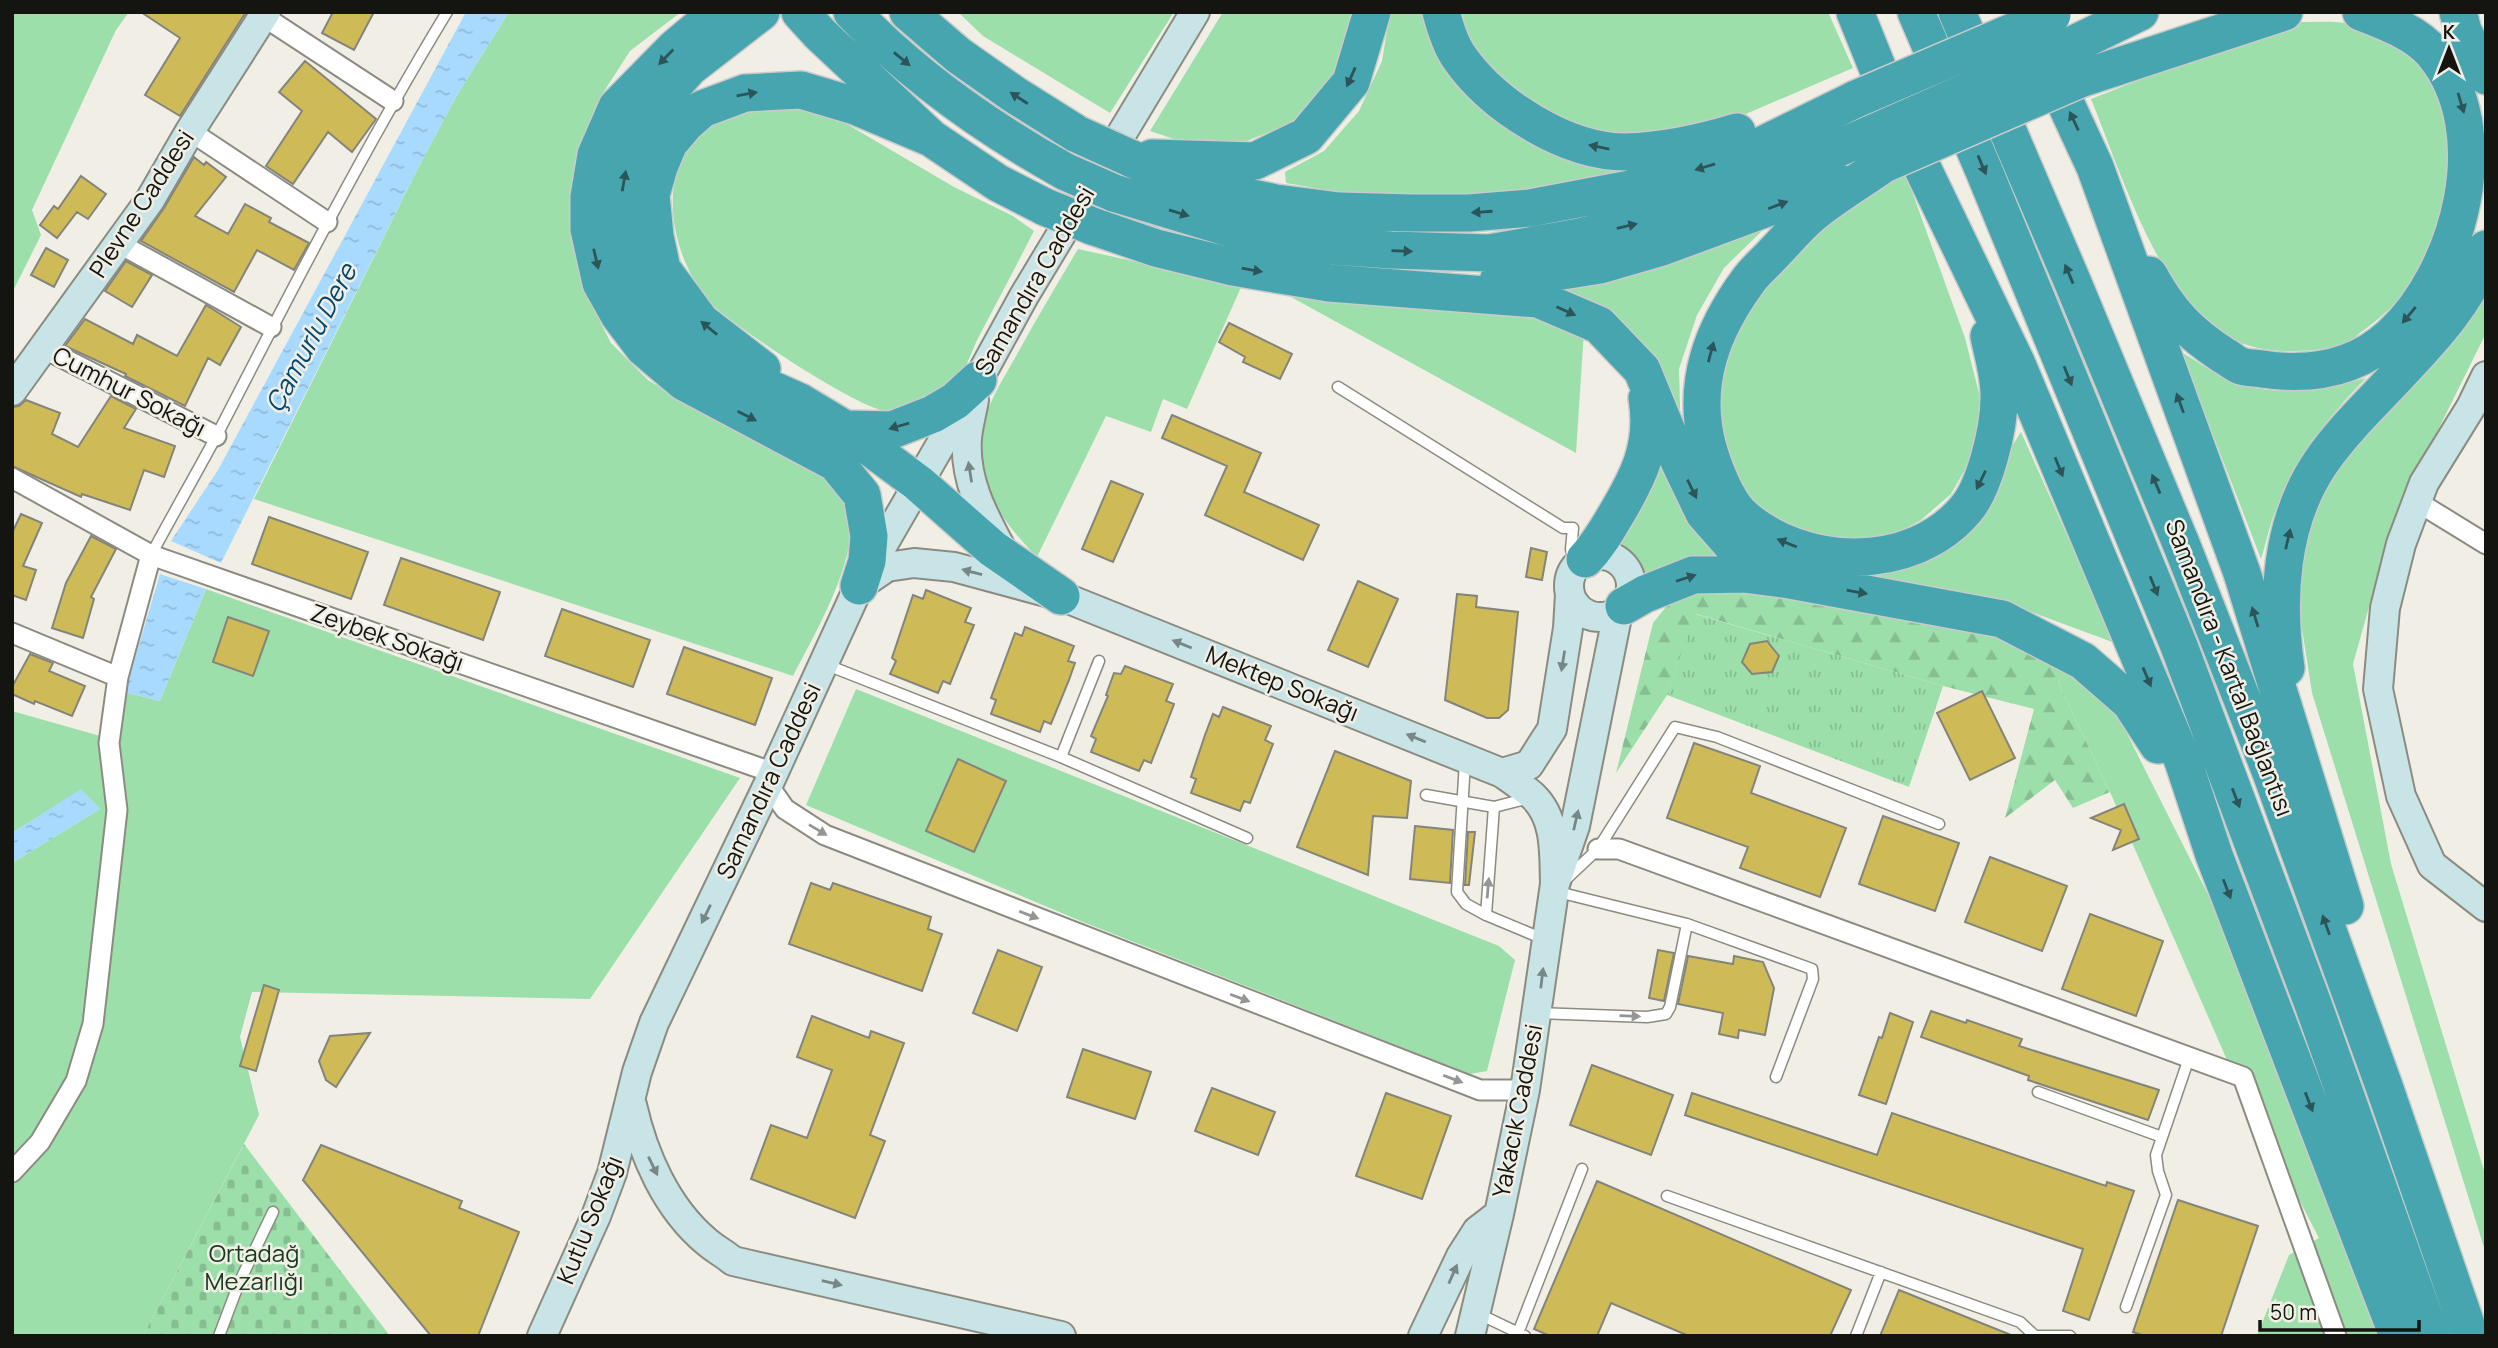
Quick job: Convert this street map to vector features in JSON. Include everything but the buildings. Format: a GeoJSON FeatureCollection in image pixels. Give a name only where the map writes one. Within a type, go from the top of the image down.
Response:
{"type":"FeatureCollection","features":[{"type":"Feature","properties":{"kind":"highway"},"geometry":{"type":"LineString","coordinates":[[718,12],[674,48],[617,107],[596,155],[589,197],[589,229],[601,284],[619,315],[644,348],[684,382],[836,463],[862,495],[869,536],[867,561],[859,586]]}},
{"type":"Feature","properties":{"kind":"highway"},"geometry":{"type":"LineString","coordinates":[[761,12],[690,67],[641,122],[621,182],[622,229],[633,281],[666,328],[699,357],[800,402],[845,429],[918,482],[1006,557],[1062,596]]}},
{"type":"Feature","properties":{"kind":"highway"},"geometry":{"type":"LineString","coordinates":[[800,12],[931,138],[998,183],[1045,207],[1092,226],[1156,248],[1233,267],[1329,284],[1538,299],[1599,325],[1642,370],[1680,463],[1704,513],[1733,546],[1790,580]]}},
{"type":"Feature","properties":{"kind":"highway"},"geometry":{"type":"LineString","coordinates":[[852,12],[881,42],[966,111],[1027,151],[1066,172],[1114,193],[1236,230],[1318,245],[1489,253],[1574,239],[1650,221],[1756,184],[1877,149]]}},
{"type":"Feature","properties":{"kind":"highway"},"geometry":{"type":"LineString","coordinates":[[908,12],[958,55],[1077,134],[1195,186],[1276,203],[1339,211],[1412,213],[1469,213],[1530,208],[1641,187],[1744,154],[1856,99],[2044,13],[2095,167],[2242,573],[2326,846],[2486,1335]]}},
{"type":"Feature","properties":{"kind":"highway"},"geometry":{"type":"LineString","coordinates":[[1129,158],[1255,162],[1306,136],[1351,82],[1372,12]]}},
{"type":"Feature","properties":{"kind":"highway"},"geometry":{"type":"LineString","coordinates":[[1441,12],[1458,56],[1493,96],[1533,123],[1573,142],[1623,152],[1675,148],[1856,99]]}},
{"type":"Feature","properties":{"kind":"highway"},"geometry":{"type":"LineString","coordinates":[[1855,12],[1894,109],[2016,362],[2183,761],[2214,855],[2398,1336]]}},
{"type":"Feature","properties":{"kind":"highway","name":"Samandıra - Kartal Bağlantısı"},"geometry":{"type":"LineString","coordinates":[[1916,12],[2179,646],[2313,1004],[2431,1336]]}},
{"type":"Feature","properties":{"kind":"highway","name":"Samandıra - Kartal Bağlantısı"},"geometry":{"type":"LineString","coordinates":[[1956,12],[2177,533],[2271,773],[2384,1086],[2470,1336]]}},
{"type":"Feature","properties":{"kind":"highway"},"geometry":{"type":"LineString","coordinates":[[2073,64],[2140,12]]}},
{"type":"Feature","properties":{"kind":"highway"},"geometry":{"type":"LineString","coordinates":[[1329,284],[1503,281],[1600,265],[1686,239],[1877,149],[2073,64],[2230,12]]}},
{"type":"Feature","properties":{"kind":"highway"},"geometry":{"type":"LineString","coordinates":[[2073,64],[2284,12]]}},
{"type":"Feature","properties":{"kind":"highway"},"geometry":{"type":"LineString","coordinates":[[2095,167],[2164,302],[2197,338],[2241,366],[2292,373],[2335,367],[2367,353],[2389,337],[2411,315],[2433,284],[2458,225],[2465,195],[2468,159],[2467,123],[2456,85],[2433,52],[2402,28],[2361,12]]}},
{"type":"Feature","properties":{"kind":"highway"},"geometry":{"type":"LineString","coordinates":[[2458,12],[2463,31],[2486,76]]}},
{"type":"Feature","properties":{"kind":"highway"},"geometry":{"type":"LineString","coordinates":[[800,402],[758,365],[701,322],[662,269],[651,195],[669,143],[702,109],[745,93],[801,90],[855,106],[931,138]]}},
{"type":"Feature","properties":{"kind":"highway"},"geometry":{"type":"LineString","coordinates":[[1877,149],[1749,280],[1717,328],[1700,393],[1702,424],[1714,472],[1740,514],[1771,536],[1812,553],[1851,557],[1883,556],[1940,534],[1968,508],[1987,469],[1999,398],[1985,319],[1950,227]]}},
{"type":"Feature","properties":{"kind":"highway"},"geometry":{"type":"LineString","coordinates":[[2326,846],[2288,689],[2283,651],[2283,571],[2290,528],[2319,464],[2346,430],[2449,318],[2469,286],[2486,249]]}},
{"type":"Feature","properties":{"kind":"highway"},"geometry":{"type":"LineString","coordinates":[[1581,562],[1595,548],[1636,482],[1648,443],[1649,412],[1642,370]]}},
{"type":"Feature","properties":{"kind":"highway"},"geometry":{"type":"LineString","coordinates":[[845,429],[892,430],[955,401],[978,380]]}},
{"type":"Feature","properties":{"kind":"highway"},"geometry":{"type":"LineString","coordinates":[[1621,609],[1645,594],[1693,575],[1744,574],[2002,619],[2082,661],[2130,702],[2169,762],[2214,855]]}},
{"type":"Feature","properties":{"kind":"main road","name":"Samandıra Caddesi"},"geometry":{"type":"LineString","coordinates":[[1061,1336],[733,1261],[706,1241],[681,1215],[655,1173],[641,1140],[632,1102],[640,1062],[654,1023],[771,779],[859,586],[1024,296],[1195,12]]}},
{"type":"Feature","properties":{"kind":"main road","name":"Plevne Caddesi"},"geometry":{"type":"LineString","coordinates":[[12,391],[150,201],[190,131],[265,14]]}},
{"type":"Feature","properties":{"kind":"main road"},"geometry":{"type":"LineString","coordinates":[[2486,376],[2471,407],[2424,483],[2401,544],[2385,608],[2378,689],[2402,796],[2432,865],[2486,907]]}},
{"type":"Feature","properties":{"kind":"main road"},"geometry":{"type":"LineString","coordinates":[[978,380],[967,439],[969,474],[978,506],[1006,557]]}},
{"type":"Feature","properties":{"kind":"main road","name":"Yakacık Caddesi"},"geometry":{"type":"LineString","coordinates":[[1554,888],[1575,826],[1621,609],[1630,596],[1631,585],[1624,566],[1606,556],[1595,556],[1581,562]]}},
{"type":"Feature","properties":{"kind":"main road"},"geometry":{"type":"LineString","coordinates":[[1502,773],[1529,765],[1552,729],[1568,628],[1572,574],[1581,562]]}},
{"type":"Feature","properties":{"kind":"main road","name":"Mektep Sokağı"},"geometry":{"type":"LineString","coordinates":[[859,586],[887,567],[914,563],[954,567],[1062,596],[1502,773]]}},
{"type":"Feature","properties":{"kind":"main road"},"geometry":{"type":"LineString","coordinates":[[1570,594],[1573,603],[1589,615],[1608,616],[1621,609]]}},
{"type":"Feature","properties":{"kind":"main road","name":"Yakacık Caddesi"},"geometry":{"type":"LineString","coordinates":[[1472,1324],[1525,1090],[1554,888],[1554,839],[1547,816],[1534,797],[1502,773]]}},
{"type":"Feature","properties":{"kind":"main road","name":"Kutlu Sokağı"},"geometry":{"type":"LineString","coordinates":[[542,1336],[596,1216],[632,1102]]}},
{"type":"Feature","properties":{"kind":"main road"},"geometry":{"type":"LineString","coordinates":[[1423,1336],[1461,1256],[1477,1231],[1499,1214]]}},
{"type":"Feature","properties":{"kind":"street"},"geometry":{"type":"LineString","coordinates":[[265,14],[393,102]]}},
{"type":"Feature","properties":{"kind":"street"},"geometry":{"type":"LineString","coordinates":[[190,131],[327,222]]}},
{"type":"Feature","properties":{"kind":"street"},"geometry":{"type":"LineString","coordinates":[[120,244],[271,327]]}},
{"type":"Feature","properties":{"kind":"street","name":"Cumhur Sokağı"},"geometry":{"type":"LineString","coordinates":[[43,348],[216,436]]}},
{"type":"Feature","properties":{"kind":"street","name":"Zeybek Sokağı"},"geometry":{"type":"LineString","coordinates":[[12,478],[151,555],[771,779]]}},
{"type":"Feature","properties":{"kind":"street"},"geometry":{"type":"LineString","coordinates":[[2416,501],[2486,544]]}},
{"type":"Feature","properties":{"kind":"street"},"geometry":{"type":"LineString","coordinates":[[12,1172],[40,1142],[76,1081],[93,1024],[117,810],[109,743],[118,677],[151,555]]}},
{"type":"Feature","properties":{"kind":"street"},"geometry":{"type":"LineString","coordinates":[[12,633],[118,677]]}},
{"type":"Feature","properties":{"kind":"street"},"geometry":{"type":"LineString","coordinates":[[771,779],[785,809],[825,835],[1480,1090],[1525,1090]]}},
{"type":"Feature","properties":{"kind":"street"},"geometry":{"type":"LineString","coordinates":[[1598,849],[1619,849],[2243,1077],[2336,1336]]}},
{"type":"Feature","properties":{"kind":"lane"},"geometry":{"type":"LineString","coordinates":[[151,555],[327,222],[393,102],[447,12]]}},
{"type":"Feature","properties":{"kind":"lane"},"geometry":{"type":"LineString","coordinates":[[1338,387],[1563,528],[1573,528],[1570,549],[1581,562]]}},
{"type":"Feature","properties":{"kind":"lane"},"geometry":{"type":"LineString","coordinates":[[1061,757],[1099,661]]}},
{"type":"Feature","properties":{"kind":"lane"},"geometry":{"type":"LineString","coordinates":[[824,663],[1061,757],[1247,838]]}},
{"type":"Feature","properties":{"kind":"lane"},"geometry":{"type":"LineString","coordinates":[[1554,888],[1598,849],[1675,727],[1717,737],[1939,824]]}},
{"type":"Feature","properties":{"kind":"lane"},"geometry":{"type":"LineString","coordinates":[[1465,758],[1457,892],[1466,904],[1486,915],[1546,940]]}},
{"type":"Feature","properties":{"kind":"lane"},"geometry":{"type":"LineString","coordinates":[[1426,795],[1494,807],[1534,797]]}},
{"type":"Feature","properties":{"kind":"lane"},"geometry":{"type":"LineString","coordinates":[[1486,915],[1494,807]]}},
{"type":"Feature","properties":{"kind":"lane"},"geometry":{"type":"LineString","coordinates":[[1554,888],[1687,924],[1812,969],[1813,979],[1776,1077]]}},
{"type":"Feature","properties":{"kind":"lane"},"geometry":{"type":"LineString","coordinates":[[1537,1013],[1647,1017],[1666,1014],[1670,1007],[1687,924]]}},
{"type":"Feature","properties":{"kind":"lane"},"geometry":{"type":"LineString","coordinates":[[2126,1307],[2166,1195],[2156,1155],[2189,1058]]}},
{"type":"Feature","properties":{"kind":"lane"},"geometry":{"type":"LineString","coordinates":[[2038,1092],[2162,1138]]}},
{"type":"Feature","properties":{"kind":"lane"},"geometry":{"type":"LineString","coordinates":[[1472,1324],[1521,1334],[1582,1169]]}},
{"type":"Feature","properties":{"kind":"lane"},"geometry":{"type":"LineString","coordinates":[[1667,1196],[2020,1322],[2035,1336],[2070,1336]]}},
{"type":"Feature","properties":{"kind":"lane"},"geometry":{"type":"LineString","coordinates":[[219,1336],[239,1283],[273,1212]]}},
{"type":"Feature","properties":{"kind":"lane"},"geometry":{"type":"LineString","coordinates":[[1856,1336],[1881,1272]]}},
{"type":"Feature","properties":{"kind":"green space"},"geometry":{"type":"Polygon","coordinates":[[[12,12],[129,12],[116,30],[32,210],[41,235],[12,293],[12,12]]]}},
{"type":"Feature","properties":{"kind":"green space"},"geometry":{"type":"Polygon","coordinates":[[[509,12],[681,12],[630,51],[601,96],[581,145],[571,221],[578,265],[593,308],[611,343],[648,380],[697,410],[812,470],[832,485],[847,504],[851,523],[843,568],[824,616],[793,676],[254,499],[417,170],[457,95],[509,12]]]}},
{"type":"Feature","properties":{"kind":"green space"},"geometry":{"type":"Polygon","coordinates":[[[958,12],[1174,12],[1110,113],[983,36],[958,12]]]}},
{"type":"Feature","properties":{"kind":"green space"},"geometry":{"type":"Polygon","coordinates":[[[1223,12],[1353,12],[1334,80],[1297,121],[1244,142],[1195,146],[1150,131],[1223,12]]]}},
{"type":"Feature","properties":{"kind":"green space"},"geometry":{"type":"Polygon","coordinates":[[[1390,12],[1425,12],[1452,70],[1622,165],[1623,171],[1485,198],[1349,194],[1286,183],[1285,172],[1324,151],[1359,111],[1382,61],[1390,12]]]}},
{"type":"Feature","properties":{"kind":"green space"},"geometry":{"type":"Polygon","coordinates":[[[1454,12],[1828,12],[1853,68],[1725,123],[1642,137],[1599,135],[1507,92],[1467,46],[1454,12]]]}},
{"type":"Feature","properties":{"kind":"green space"},"geometry":{"type":"Polygon","coordinates":[[[2299,22],[2350,24],[2376,35],[2406,53],[2428,76],[2442,103],[2449,133],[2450,164],[2446,196],[2437,228],[2418,270],[2399,298],[2384,314],[2349,341],[2324,349],[2284,351],[2253,347],[2233,340],[2215,330],[2187,301],[2169,276],[2138,217],[2091,99],[2241,40],[2299,22]]]}},
{"type":"Feature","properties":{"kind":"green space"},"geometry":{"type":"Polygon","coordinates":[[[786,102],[828,113],[954,187],[1013,216],[1034,231],[962,373],[955,383],[934,398],[888,411],[851,397],[763,343],[716,308],[696,285],[677,237],[673,216],[673,194],[684,153],[697,135],[720,117],[786,102]]]}},
{"type":"Feature","properties":{"kind":"green space"},"geometry":{"type":"Polygon","coordinates":[[[1906,175],[1965,338],[1979,393],[1979,422],[1971,459],[1951,494],[1921,520],[1892,536],[1860,544],[1824,540],[1789,527],[1756,505],[1739,482],[1722,442],[1718,401],[1727,357],[1746,308],[1798,245],[1858,196],[1906,175]]]}},
{"type":"Feature","properties":{"kind":"green space"},"geometry":{"type":"Polygon","coordinates":[[[1769,224],[1724,268],[1697,315],[1679,369],[1681,440],[1550,286],[1769,224]]]}},
{"type":"Feature","properties":{"kind":"green space"},"geometry":{"type":"Polygon","coordinates":[[[1078,249],[1242,285],[1187,409],[1163,399],[1151,432],[1106,416],[1037,557],[1006,522],[990,495],[980,466],[980,437],[986,413],[997,390],[1078,249]]]}},
{"type":"Feature","properties":{"kind":"green space"},"geometry":{"type":"Polygon","coordinates":[[[2486,286],[2486,333],[2393,521],[2353,664],[2391,864],[2486,1177],[2486,1254],[2312,693],[2298,603],[2302,525],[2341,458],[2470,320],[2486,286]]]}},
{"type":"Feature","properties":{"kind":"green space"},"geometry":{"type":"Polygon","coordinates":[[[1291,297],[1488,310],[1528,316],[1584,331],[1576,453],[1291,297]]]}},
{"type":"Feature","properties":{"kind":"green space"},"geometry":{"type":"Polygon","coordinates":[[[2181,352],[2223,377],[2258,389],[2294,391],[2366,378],[2326,424],[2292,474],[2273,518],[2261,559],[2181,352]]]}},
{"type":"Feature","properties":{"kind":"green space"},"geometry":{"type":"Polygon","coordinates":[[[2021,432],[2115,643],[1994,598],[1826,574],[1876,573],[2003,460],[2021,432]]]}},
{"type":"Feature","properties":{"kind":"green space"},"geometry":{"type":"Polygon","coordinates":[[[1656,450],[1693,528],[1721,561],[1679,563],[1644,573],[1632,552],[1610,536],[1656,450]]]}},
{"type":"Feature","properties":{"kind":"green space"},"geometry":{"type":"Polygon","coordinates":[[[1697,588],[1922,612],[2031,643],[2066,673],[2058,682],[2110,792],[2073,808],[2055,780],[2005,818],[2034,709],[1943,686],[1696,614],[1667,695],[1616,773],[1653,623],[1674,597],[1697,588]]]}},
{"type":"Feature","properties":{"kind":"green space"},"geometry":{"type":"Polygon","coordinates":[[[206,589],[740,778],[590,999],[252,992],[240,1037],[259,1115],[143,1336],[12,1336],[12,863],[100,809],[81,790],[12,833],[12,711],[111,739],[125,692],[160,701],[206,589]]]}},
{"type":"Feature","properties":{"kind":"green space"},"geometry":{"type":"Polygon","coordinates":[[[1695,614],[1943,686],[1909,787],[1667,695],[1695,614]]]}},
{"type":"Feature","properties":{"kind":"green space"},"geometry":{"type":"Polygon","coordinates":[[[2066,673],[2112,704],[2246,970],[2392,1336],[2257,1336],[2289,1255],[2319,1238],[2227,1060],[2110,792],[2058,682],[2066,673]]]}},
{"type":"Feature","properties":{"kind":"green space"},"geometry":{"type":"Polygon","coordinates":[[[856,689],[1499,946],[1515,960],[1487,1071],[1470,1074],[1083,922],[806,805],[856,689]]]}},
{"type":"Feature","properties":{"kind":"green space","name":"Ortadağ Mezarlığı"},"geometry":{"type":"Polygon","coordinates":[[[244,1144],[390,1336],[143,1336],[244,1144]]]}},
{"type":"Feature","properties":{"kind":"water","name":"Çamurlu Dere"},"geometry":{"type":"Polygon","coordinates":[[[466,12],[509,12],[457,95],[417,170],[221,563],[171,541],[218,470],[466,12]]]}},
{"type":"Feature","properties":{"kind":"water"},"geometry":{"type":"Polygon","coordinates":[[[160,574],[206,589],[160,701],[125,692],[160,574]]]}},
{"type":"Feature","properties":{"kind":"water"},"geometry":{"type":"Polygon","coordinates":[[[81,789],[100,809],[12,863],[12,833],[81,789]]]}}]}
